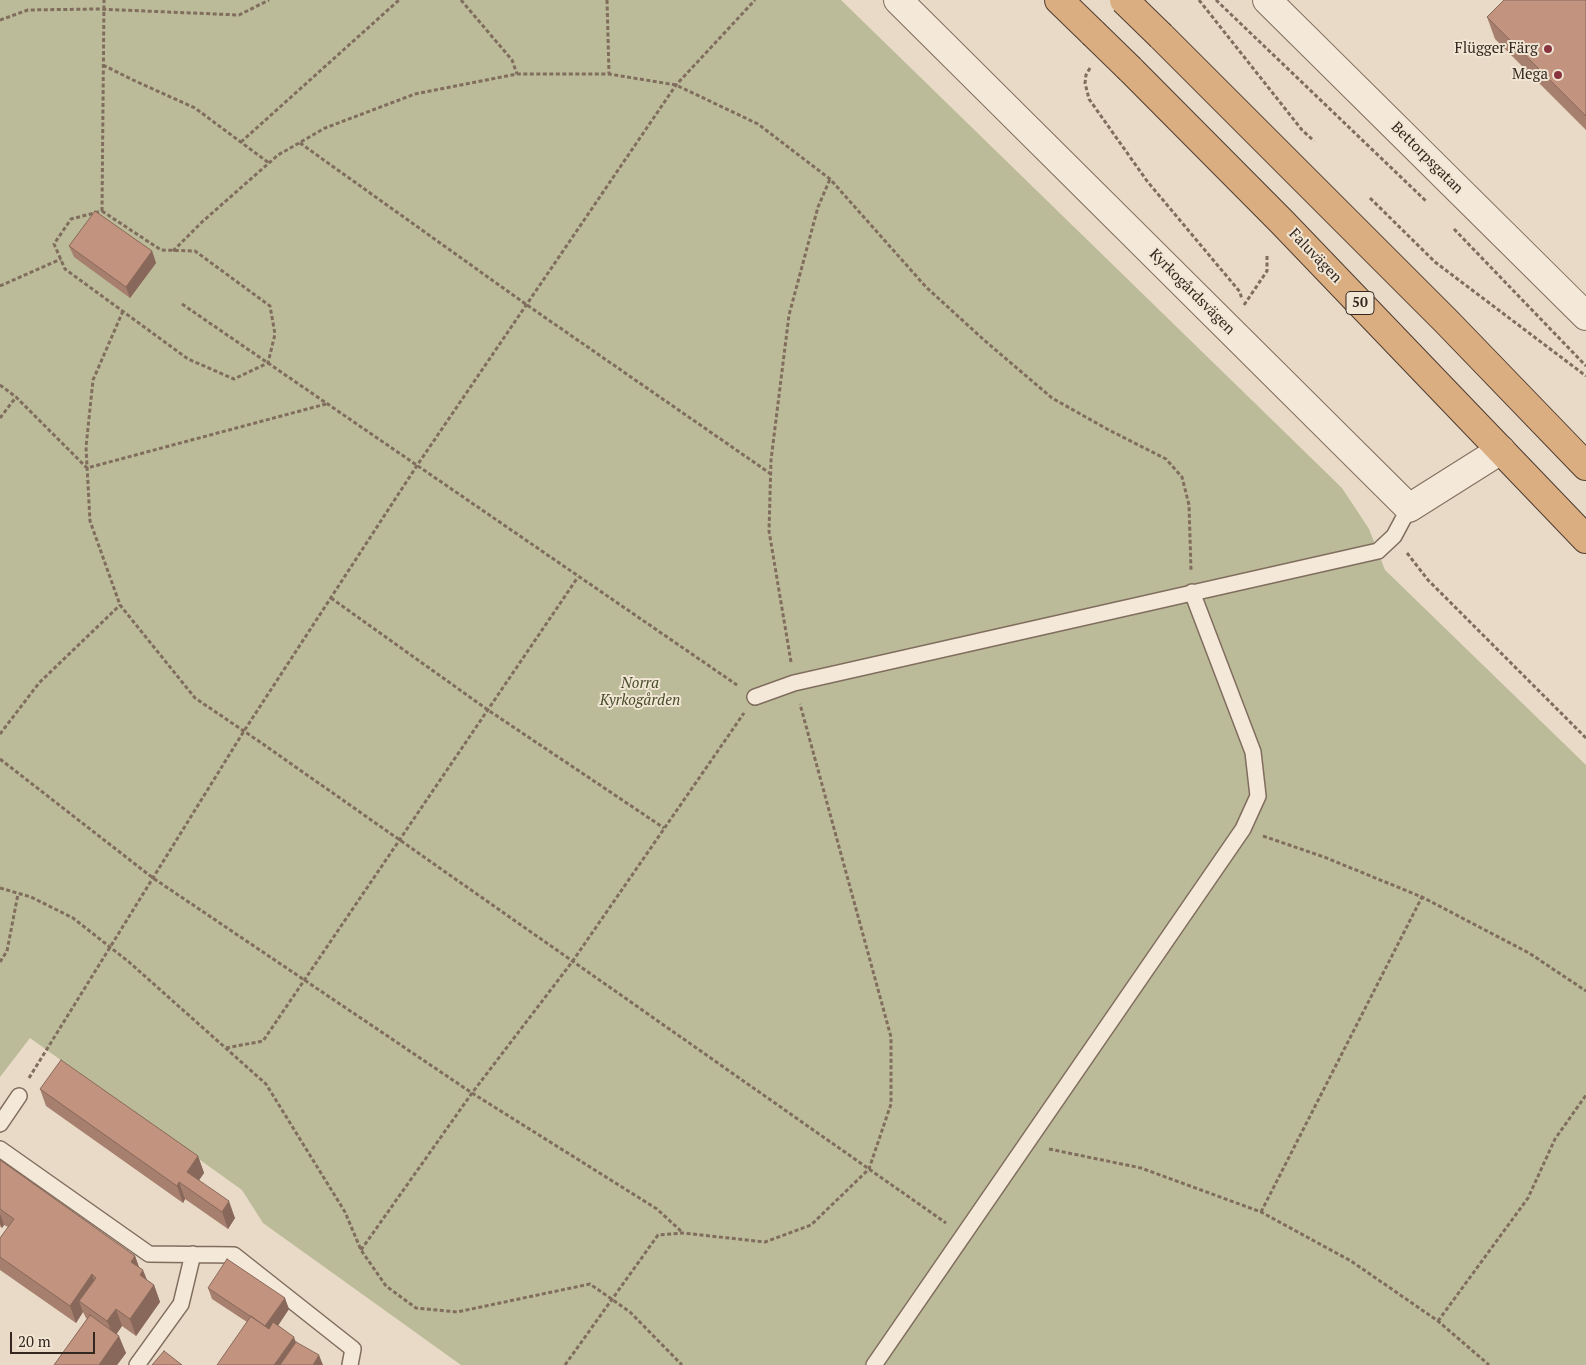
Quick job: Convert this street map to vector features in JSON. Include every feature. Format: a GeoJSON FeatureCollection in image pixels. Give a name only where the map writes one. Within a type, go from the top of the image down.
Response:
{"type":"FeatureCollection","features":[{"type":"Feature","properties":{"kind":"highway","name":"Faluvägen"},"geometry":{"type":"LineString","coordinates":[[1060,0],[1282,222],[1586,539]]}},
{"type":"Feature","properties":{"kind":"highway"},"geometry":{"type":"LineString","coordinates":[[1124,0],[1447,322],[1586,466]]}},
{"type":"Feature","properties":{"kind":"street","name":"Kyrkogårdsvägen"},"geometry":{"type":"LineString","coordinates":[[898,0],[1409,508]]}},
{"type":"Feature","properties":{"kind":"street","name":"Bettorpsgatan"},"geometry":{"type":"LineString","coordinates":[[1267,0],[1586,316]]}},
{"type":"Feature","properties":{"kind":"street"},"geometry":{"type":"LineString","coordinates":[[1409,508],[1501,450]]}},
{"type":"Feature","properties":{"kind":"lane"},"geometry":{"type":"LineString","coordinates":[[755,697],[794,683],[1378,551],[1394,536],[1409,508]]}},
{"type":"Feature","properties":{"kind":"lane"},"geometry":{"type":"LineString","coordinates":[[874,1365],[1025,1143],[1243,829],[1258,796],[1253,752],[1192,592]]}},
{"type":"Feature","properties":{"kind":"lane"},"geometry":{"type":"LineString","coordinates":[[0,1124],[18,1096]]}},
{"type":"Feature","properties":{"kind":"lane"},"geometry":{"type":"LineString","coordinates":[[0,1149],[148,1254],[234,1255],[353,1349],[350,1365]]}},
{"type":"Feature","properties":{"kind":"lane"},"geometry":{"type":"LineString","coordinates":[[138,1365],[181,1304],[193,1254]]}},
{"type":"Feature","properties":{"kind":"path"},"geometry":{"type":"LineString","coordinates":[[102,212],[104,0]]}},
{"type":"Feature","properties":{"kind":"path"},"geometry":{"type":"LineString","coordinates":[[0,20],[28,10],[104,9],[239,14],[269,0]]}},
{"type":"Feature","properties":{"kind":"path"},"geometry":{"type":"LineString","coordinates":[[241,142],[399,0]]}},
{"type":"Feature","properties":{"kind":"path"},"geometry":{"type":"LineString","coordinates":[[461,0],[512,60],[517,74]]}},
{"type":"Feature","properties":{"kind":"path"},"geometry":{"type":"LineString","coordinates":[[607,0],[609,74]]}},
{"type":"Feature","properties":{"kind":"path"},"geometry":{"type":"LineString","coordinates":[[18,1096],[244,731],[418,464],[676,86],[755,0]]}},
{"type":"Feature","properties":{"kind":"path"},"geometry":{"type":"LineString","coordinates":[[1199,0],[1302,130],[1314,141]]}},
{"type":"Feature","properties":{"kind":"path"},"geometry":{"type":"LineString","coordinates":[[1216,0],[1430,205]]}},
{"type":"Feature","properties":{"kind":"path"},"geometry":{"type":"LineString","coordinates":[[1095,62],[1086,75],[1085,84],[1089,99],[1147,181],[1240,292],[1244,305],[1243,313]]}},
{"type":"Feature","properties":{"kind":"path"},"geometry":{"type":"LineString","coordinates":[[103,64],[195,108],[269,163]]}},
{"type":"Feature","properties":{"kind":"path"},"geometry":{"type":"LineString","coordinates":[[173,251],[202,222],[278,155],[325,128],[415,94],[517,74],[609,74],[676,86],[758,124],[830,179],[926,287],[1052,398],[1166,459],[1182,477],[1189,505],[1192,592]]}},
{"type":"Feature","properties":{"kind":"path"},"geometry":{"type":"LineString","coordinates":[[300,143],[527,305],[771,474]]}},
{"type":"Feature","properties":{"kind":"path"},"geometry":{"type":"LineString","coordinates":[[565,1365],[658,1235],[683,1233],[765,1242],[811,1225],[869,1169],[891,1104],[891,1037],[794,683],[769,531],[771,474],[789,315],[818,207],[830,179]]}},
{"type":"Feature","properties":{"kind":"path"},"geometry":{"type":"LineString","coordinates":[[1370,198],[1435,262],[1586,376]]}},
{"type":"Feature","properties":{"kind":"path"},"geometry":{"type":"LineString","coordinates":[[102,212],[161,250],[195,251],[270,306],[275,334],[268,363],[234,379],[188,359],[66,269],[54,244],[71,219],[102,212]]}},
{"type":"Feature","properties":{"kind":"path"},"geometry":{"type":"LineString","coordinates":[[1451,226],[1586,366]]}},
{"type":"Feature","properties":{"kind":"path"},"geometry":{"type":"LineString","coordinates":[[1244,305],[1267,270],[1268,254]]}},
{"type":"Feature","properties":{"kind":"path"},"geometry":{"type":"LineString","coordinates":[[0,286],[61,259]]}},
{"type":"Feature","properties":{"kind":"path"},"geometry":{"type":"LineString","coordinates":[[182,304],[418,464],[578,577],[755,697],[572,962],[472,1093],[361,1250]]}},
{"type":"Feature","properties":{"kind":"path"},"geometry":{"type":"LineString","coordinates":[[123,311],[94,380],[86,447],[90,521],[120,605],[195,698],[963,1234]]}},
{"type":"Feature","properties":{"kind":"path"},"geometry":{"type":"LineString","coordinates":[[0,385],[16,397],[87,468]]}},
{"type":"Feature","properties":{"kind":"path"},"geometry":{"type":"LineString","coordinates":[[0,418],[16,397]]}},
{"type":"Feature","properties":{"kind":"path"},"geometry":{"type":"LineString","coordinates":[[87,468],[327,404]]}},
{"type":"Feature","properties":{"kind":"path"},"geometry":{"type":"LineString","coordinates":[[226,1048],[263,1041],[578,577]]}},
{"type":"Feature","properties":{"kind":"path"},"geometry":{"type":"LineString","coordinates":[[1428,580],[1586,738]]}},
{"type":"Feature","properties":{"kind":"path"},"geometry":{"type":"LineString","coordinates":[[331,598],[488,710],[664,828]]}},
{"type":"Feature","properties":{"kind":"path"},"geometry":{"type":"LineString","coordinates":[[0,734],[39,683],[120,605]]}},
{"type":"Feature","properties":{"kind":"path"},"geometry":{"type":"LineString","coordinates":[[0,760],[154,878],[472,1093],[657,1209],[683,1233]]}},
{"type":"Feature","properties":{"kind":"path"},"geometry":{"type":"LineString","coordinates":[[1243,829],[1324,857],[1422,897],[1529,953],[1586,991]]}},
{"type":"Feature","properties":{"kind":"path"},"geometry":{"type":"LineString","coordinates":[[0,888],[30,897],[73,918],[129,962],[266,1084],[345,1212],[361,1250],[386,1286],[416,1308],[458,1312],[590,1284],[630,1312],[682,1365]]}},
{"type":"Feature","properties":{"kind":"path"},"geometry":{"type":"LineString","coordinates":[[0,962],[7,951],[18,894]]}},
{"type":"Feature","properties":{"kind":"path"},"geometry":{"type":"LineString","coordinates":[[1260,1212],[1422,897]]}},
{"type":"Feature","properties":{"kind":"path"},"geometry":{"type":"LineString","coordinates":[[1438,1321],[1528,1198],[1555,1139],[1586,1095]]}},
{"type":"Feature","properties":{"kind":"path"},"geometry":{"type":"LineString","coordinates":[[1025,1143],[1141,1168],[1260,1212],[1351,1261],[1438,1321],[1489,1365]]}},
{"type":"Feature","properties":{"kind":"green space","name":"Norra Kyrkogården"},"geometry":{"type":"Polygon","coordinates":[[[0,0],[841,0],[1342,488],[1369,529],[1385,570],[1586,765],[1586,1365],[461,1365],[263,1223],[242,1190],[30,1038],[0,1077],[0,0]]]}},
{"type":"Feature","properties":{"kind":"building","name":"Mega"},"geometry":{"type":"Polygon","coordinates":[[[1504,0],[1586,0],[1586,116],[1487,17],[1504,0]]]}},
{"type":"Feature","properties":{"kind":"building"},"geometry":{"type":"Polygon","coordinates":[[[95,211],[152,251],[126,287],[69,246],[95,211]]]}},
{"type":"Feature","properties":{"kind":"building"},"geometry":{"type":"Polygon","coordinates":[[[61,1060],[198,1156],[187,1172],[229,1201],[222,1212],[179,1182],[177,1186],[40,1089],[61,1060]]]}},
{"type":"Feature","properties":{"kind":"building"},"geometry":{"type":"Polygon","coordinates":[[[0,1160],[135,1256],[131,1262],[143,1270],[140,1275],[154,1285],[130,1319],[116,1309],[107,1321],[79,1301],[96,1278],[92,1274],[70,1306],[0,1257],[0,1238],[14,1219],[0,1209],[0,1160]]]}},
{"type":"Feature","properties":{"kind":"building"},"geometry":{"type":"Polygon","coordinates":[[[227,1259],[285,1298],[265,1326],[208,1288],[227,1259]]]}},
{"type":"Feature","properties":{"kind":"building"},"geometry":{"type":"Polygon","coordinates":[[[90,1315],[119,1336],[99,1365],[54,1365],[90,1315]]]}},
{"type":"Feature","properties":{"kind":"building"},"geometry":{"type":"Polygon","coordinates":[[[251,1316],[269,1329],[273,1322],[294,1337],[274,1365],[217,1365],[251,1316]]]}},
{"type":"Feature","properties":{"kind":"building"},"geometry":{"type":"Polygon","coordinates":[[[296,1342],[319,1355],[313,1365],[280,1365],[296,1342]]]}},
{"type":"Feature","properties":{"kind":"building"},"geometry":{"type":"Polygon","coordinates":[[[164,1351],[182,1365],[152,1365],[164,1351]]]}},
{"type":"Feature","properties":{"kind":"place","name":"Flügger Färg"},"geometry":{"type":"Point","coordinates":[1548,49]}},
{"type":"Feature","properties":{"kind":"place","name":"Mega"},"geometry":{"type":"Point","coordinates":[1558,75]}}]}
